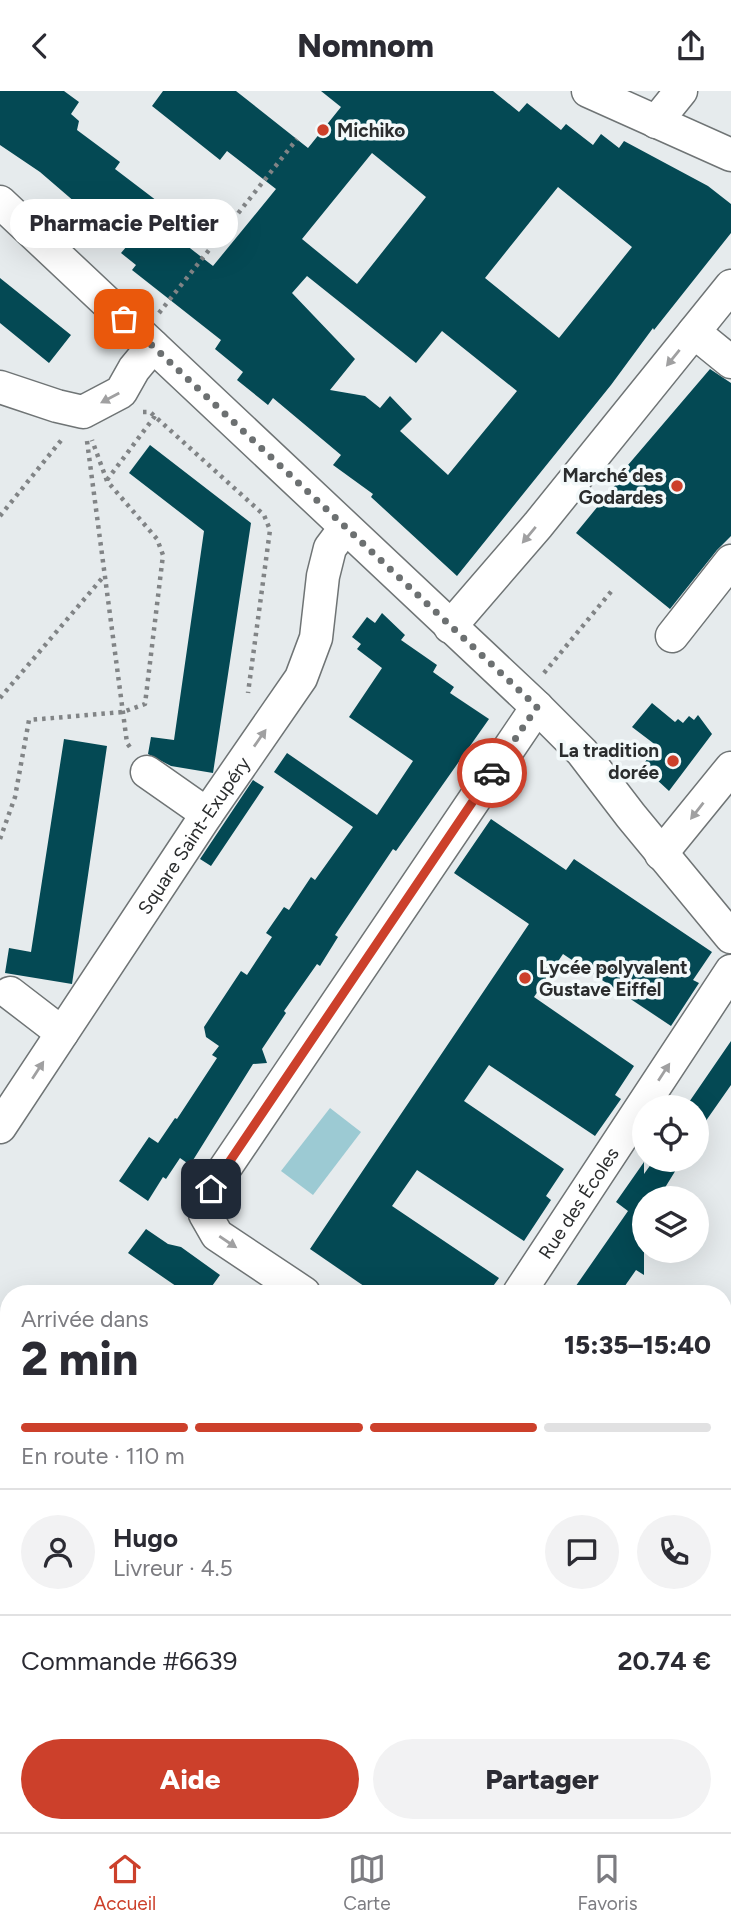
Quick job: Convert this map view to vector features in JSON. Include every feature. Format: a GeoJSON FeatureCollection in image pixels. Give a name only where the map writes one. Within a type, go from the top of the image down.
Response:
{"type":"FeatureCollection","features":[{"type":"Feature","properties":{"kind":"street"},"geometry":{"type":"LineString","coordinates":[[588,91],[731,155]]}},
{"type":"Feature","properties":{"kind":"street"},"geometry":{"type":"LineString","coordinates":[[656,122],[681,91]]}},
{"type":"Feature","properties":{"kind":"street"},"geometry":{"type":"LineString","coordinates":[[0,202],[90,286],[154,331],[192,383],[450,627],[538,693],[661,854],[731,937]]}},
{"type":"Feature","properties":{"kind":"street"},"geometry":{"type":"LineString","coordinates":[[450,627],[530,535],[731,286]]}},
{"type":"Feature","properties":{"kind":"street"},"geometry":{"type":"LineString","coordinates":[[0,387],[83,412],[121,392],[154,331]]}},
{"type":"Feature","properties":{"kind":"street"},"geometry":{"type":"LineString","coordinates":[[694,332],[731,362]]}},
{"type":"Feature","properties":{"kind":"street","name":"Square Saint-Exupéry"},"geometry":{"type":"LineString","coordinates":[[0,1127],[207,814],[301,678],[316,638],[323,576],[330,548],[345,528]]}},
{"type":"Feature","properties":{"kind":"street"},"geometry":{"type":"LineString","coordinates":[[672,636],[731,561]]}},
{"type":"Feature","properties":{"kind":"street"},"geometry":{"type":"LineString","coordinates":[[292,1285],[217,1235],[205,1214],[211,1189],[538,693]]}},
{"type":"Feature","properties":{"kind":"street"},"geometry":{"type":"LineString","coordinates":[[661,854],[731,768]]}},
{"type":"Feature","properties":{"kind":"street"},"geometry":{"type":"LineString","coordinates":[[148,772],[207,814]]}},
{"type":"Feature","properties":{"kind":"street","name":"Rue des Écoles"},"geometry":{"type":"LineString","coordinates":[[524,1285],[731,971]]}},
{"type":"Feature","properties":{"kind":"street"},"geometry":{"type":"LineString","coordinates":[[10,993],[62,1033]]}},
{"type":"Feature","properties":{"kind":"path"},"geometry":{"type":"LineString","coordinates":[[154,331],[297,139]]}},
{"type":"Feature","properties":{"kind":"path"},"geometry":{"type":"LineString","coordinates":[[0,839],[15,797],[29,720],[123,712],[145,705],[163,555],[157,540],[107,481],[83,412]]}},
{"type":"Feature","properties":{"kind":"path"},"geometry":{"type":"LineString","coordinates":[[0,516],[83,412]]}},
{"type":"Feature","properties":{"kind":"path"},"geometry":{"type":"LineString","coordinates":[[83,412],[127,743],[148,772]]}},
{"type":"Feature","properties":{"kind":"path"},"geometry":{"type":"LineString","coordinates":[[137,412],[150,412],[155,416],[264,515],[270,530],[248,693]]}},
{"type":"Feature","properties":{"kind":"path"},"geometry":{"type":"LineString","coordinates":[[107,481],[155,416]]}},
{"type":"Feature","properties":{"kind":"path"},"geometry":{"type":"LineString","coordinates":[[0,698],[105,576]]}},
{"type":"Feature","properties":{"kind":"path"},"geometry":{"type":"LineString","coordinates":[[538,693],[614,587]]}},
{"type":"Feature","properties":{"kind":"shaded area"},"geometry":{"type":"Polygon","coordinates":[[[330,1108],[361,1132],[313,1195],[281,1171],[330,1108]]]}},
{"type":"Feature","properties":{"kind":"building"},"geometry":{"type":"Polygon","coordinates":[[[0,91],[64,91],[79,102],[71,114],[79,121],[77,130],[120,162],[115,169],[161,204],[150,217],[213,266],[276,189],[227,151],[220,160],[152,106],[163,91],[236,91],[308,148],[341,107],[321,91],[493,91],[519,112],[527,103],[561,130],[566,124],[593,145],[601,134],[619,148],[624,141],[708,186],[731,204],[731,233],[457,576],[371,497],[373,494],[333,465],[341,455],[273,398],[268,405],[237,380],[243,372],[215,349],[221,340],[132,270],[136,265],[121,253],[132,240],[87,204],[83,209],[40,172],[0,145],[0,91]],[[372,153],[302,239],[357,284],[426,197],[372,153]],[[558,187],[485,278],[559,338],[632,247],[558,187]],[[307,276],[292,293],[355,359],[330,390],[365,396],[380,408],[390,396],[412,419],[400,431],[448,475],[517,391],[442,331],[416,363],[307,276]]]}},
{"type":"Feature","properties":{"kind":"building"},"geometry":{"type":"Polygon","coordinates":[[[0,278],[71,335],[49,363],[0,323],[0,278]]]}},
{"type":"Feature","properties":{"kind":"building","name":"Marché des Godardes"},"geometry":{"type":"Polygon","coordinates":[[[710,369],[731,383],[731,536],[670,609],[576,533],[630,467],[628,465],[710,369]]]}},
{"type":"Feature","properties":{"kind":"building"},"geometry":{"type":"Polygon","coordinates":[[[150,445],[251,523],[213,773],[171,766],[148,754],[151,737],[174,740],[204,531],[129,473],[150,445]]]}},
{"type":"Feature","properties":{"kind":"building"},"geometry":{"type":"Polygon","coordinates":[[[382,613],[405,635],[401,640],[437,665],[433,672],[454,687],[450,693],[489,719],[396,851],[393,849],[335,935],[338,937],[320,966],[317,964],[284,1011],[286,1013],[262,1049],[267,1063],[253,1064],[190,1165],[180,1158],[166,1179],[163,1177],[148,1201],[119,1181],[149,1137],[158,1143],[175,1118],[177,1119],[217,1058],[212,1055],[219,1046],[206,1037],[204,1027],[241,971],[247,975],[272,937],[266,933],[284,907],[289,910],[311,877],[315,880],[353,827],[274,772],[287,753],[377,815],[413,761],[349,717],[382,668],[357,649],[361,644],[352,637],[367,617],[375,623],[382,613]]]}},
{"type":"Feature","properties":{"kind":"building"},"geometry":{"type":"Polygon","coordinates":[[[652,703],[675,722],[678,719],[683,723],[689,716],[694,720],[698,715],[712,734],[669,791],[642,766],[657,746],[632,727],[652,703]]]}},
{"type":"Feature","properties":{"kind":"building"},"geometry":{"type":"Polygon","coordinates":[[[64,739],[107,746],[72,984],[5,973],[9,948],[31,952],[64,739]]]}},
{"type":"Feature","properties":{"kind":"building"},"geometry":{"type":"Polygon","coordinates":[[[253,780],[264,787],[211,866],[200,859],[253,780]]]}},
{"type":"Feature","properties":{"kind":"building"},"geometry":{"type":"Polygon","coordinates":[[[491,819],[566,870],[574,859],[712,952],[693,980],[699,983],[671,1026],[563,954],[534,997],[634,1066],[615,1095],[621,1099],[595,1136],[489,1065],[464,1101],[564,1169],[546,1196],[551,1200],[524,1241],[417,1170],[392,1206],[499,1278],[494,1285],[362,1285],[310,1249],[529,924],[454,873],[491,819]]]}},
{"type":"Feature","properties":{"kind":"building"},"geometry":{"type":"Polygon","coordinates":[[[731,1041],[731,1085],[709,1116],[709,1095],[694,1095],[731,1041]]]}},
{"type":"Feature","properties":{"kind":"building"},"geometry":{"type":"Polygon","coordinates":[[[637,1172],[675,1172],[666,1186],[632,1186],[632,1263],[644,1263],[644,1275],[636,1270],[626,1285],[577,1285],[628,1211],[616,1202],[637,1172]]]}},
{"type":"Feature","properties":{"kind":"building"},"geometry":{"type":"Polygon","coordinates":[[[146,1229],[168,1244],[181,1247],[220,1275],[213,1285],[174,1285],[128,1253],[146,1229]]]}},
{"type":"Feature","properties":{"kind":"way so far"},"geometry":{"type":"LineString","coordinates":[[124,319],[537,707],[492,773]]}},
{"type":"Feature","properties":{"kind":"place","name":"Michiko"},"geometry":{"type":"Point","coordinates":[323,130]}},
{"type":"Feature","properties":{"kind":"place","name":"Pharmacie Peltier"},"geometry":{"type":"Point","coordinates":[124,319]}},
{"type":"Feature","properties":{"kind":"place","name":"Marché des Godardes"},"geometry":{"type":"Point","coordinates":[677,486]}},
{"type":"Feature","properties":{"kind":"place","name":"La tradition dorée"},"geometry":{"type":"Point","coordinates":[673,761]}},
{"type":"Feature","properties":{"kind":"place","name":"Lycée polyvalent Gustave Eiffel"},"geometry":{"type":"Point","coordinates":[525,978]}},
{"type":"Feature","properties":{"kind":"route"},"geometry":{"type":"LineString","coordinates":[[211,1189],[492,773]]}}]}
